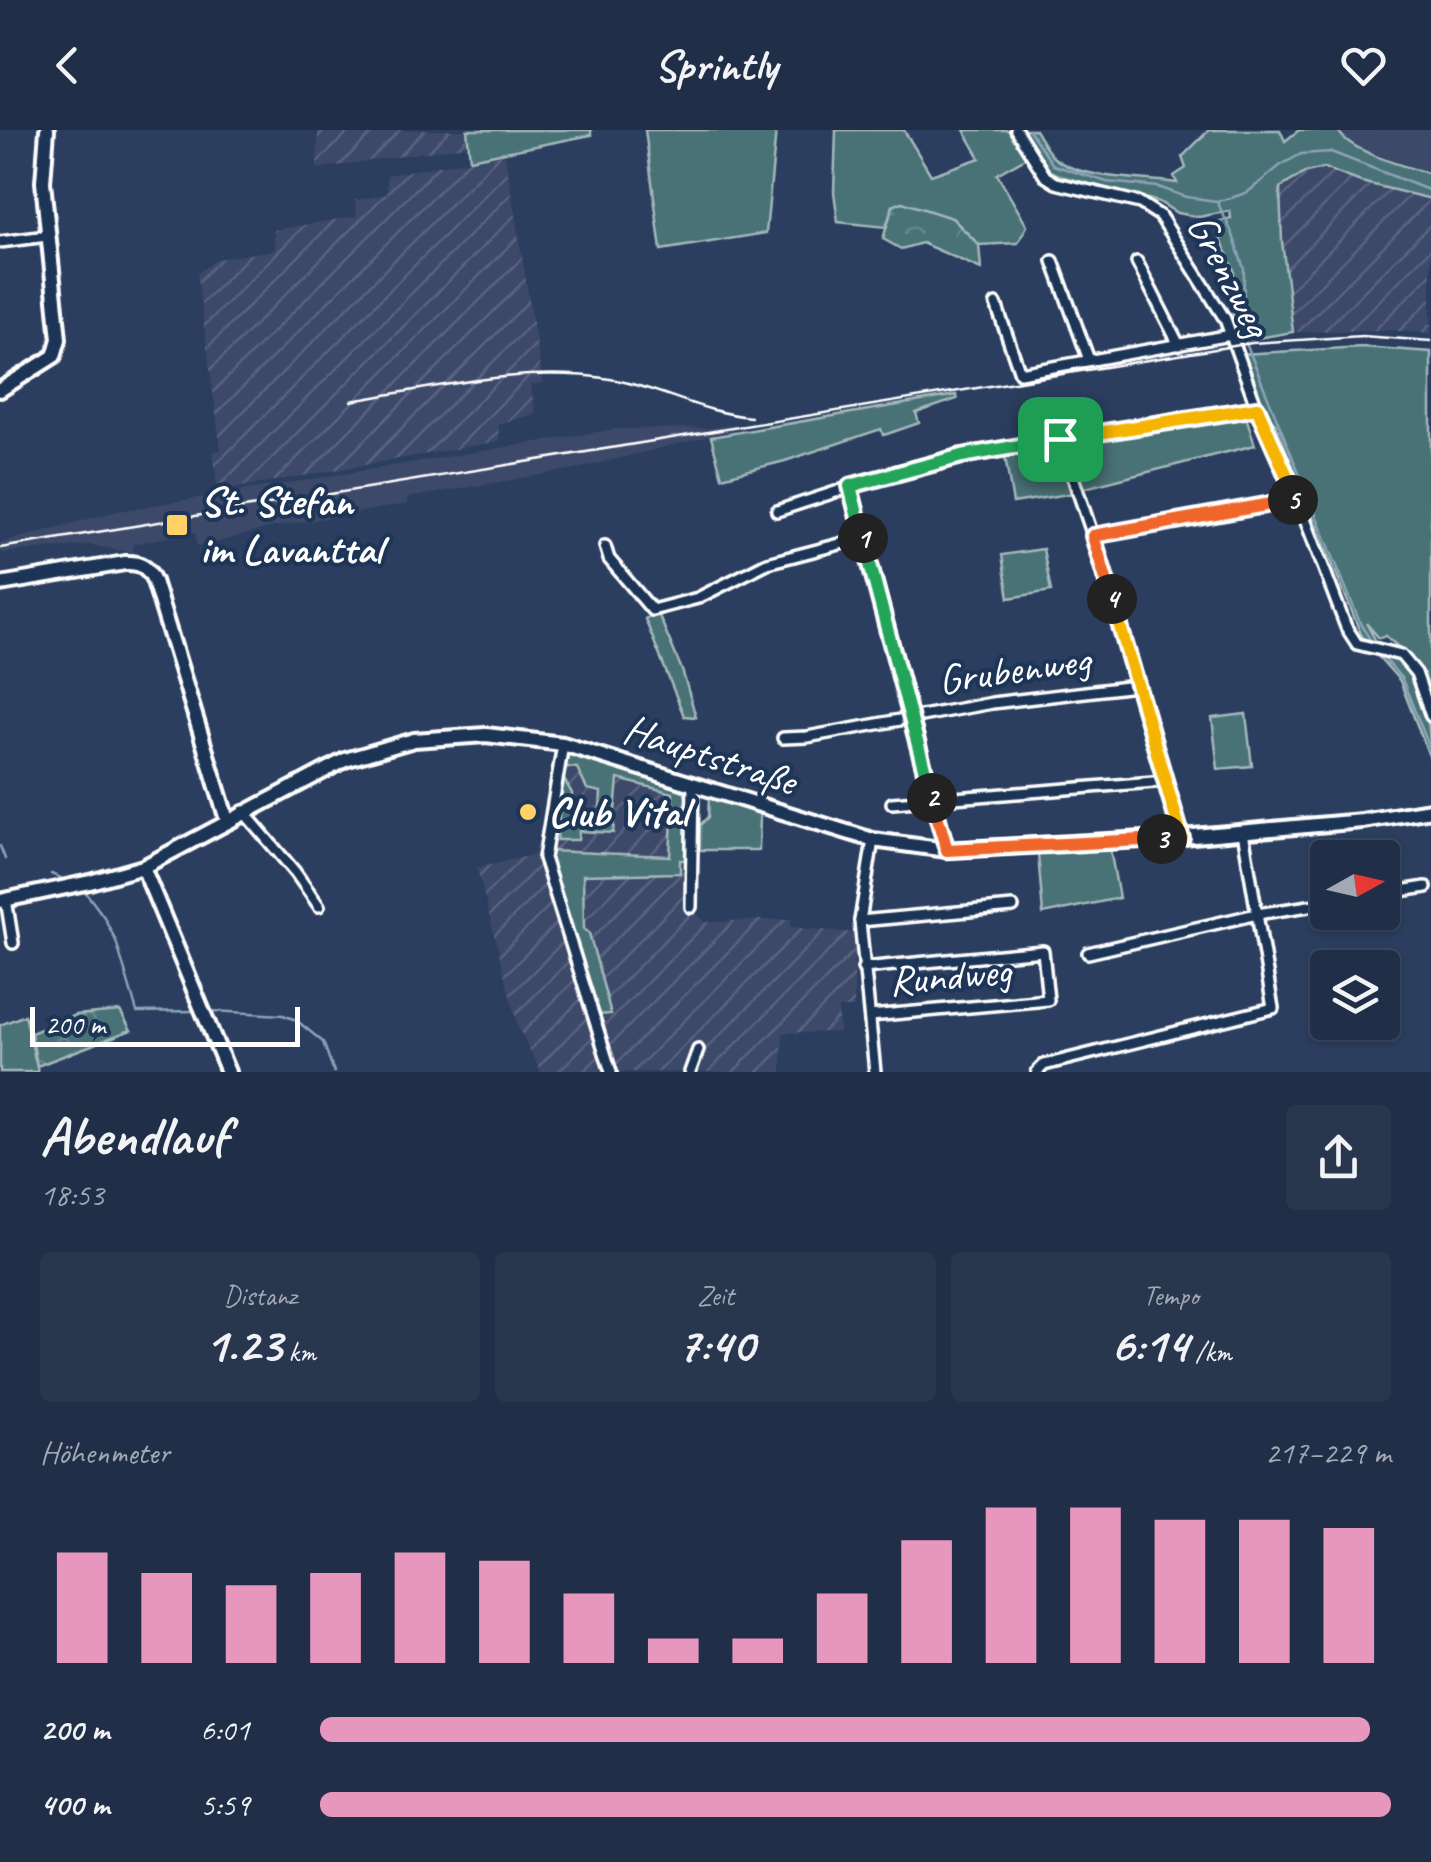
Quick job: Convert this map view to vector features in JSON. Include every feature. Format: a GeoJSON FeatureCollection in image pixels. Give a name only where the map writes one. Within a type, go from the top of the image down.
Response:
{"type":"FeatureCollection","features":[{"type":"Feature","properties":{"kind":"main road"},"geometry":{"type":"LineString","coordinates":[[0,390],[54,356],[59,339],[42,182],[46,130]]}},
{"type":"Feature","properties":{"kind":"main road"},"geometry":{"type":"LineString","coordinates":[[0,584],[125,562],[147,569],[227,820]]}},
{"type":"Feature","properties":{"kind":"main road","name":"Hauptstraße"},"geometry":{"type":"LineString","coordinates":[[2,900],[142,867],[345,760],[414,740],[486,735],[562,744],[873,840],[947,850],[1182,838],[1362,822],[1431,810]]}},
{"type":"Feature","properties":{"kind":"main road"},"geometry":{"type":"LineString","coordinates":[[142,867],[228,1072]]}},
{"type":"Feature","properties":{"kind":"street","name":"Grenzweg"},"geometry":{"type":"LineString","coordinates":[[1016,130],[1045,176],[1056,183],[1140,204],[1160,216],[1225,319],[1346,627],[1356,644],[1401,655],[1416,673],[1431,716]]}},
{"type":"Feature","properties":{"kind":"street"},"geometry":{"type":"LineString","coordinates":[[0,242],[46,236]]}},
{"type":"Feature","properties":{"kind":"street"},"geometry":{"type":"LineString","coordinates":[[1053,261],[1089,360]]}},
{"type":"Feature","properties":{"kind":"street"},"geometry":{"type":"LineString","coordinates":[[1137,262],[1179,345]]}},
{"type":"Feature","properties":{"kind":"street"},"geometry":{"type":"LineString","coordinates":[[996,304],[1020,373],[1231,335]]}},
{"type":"Feature","properties":{"kind":"street"},"geometry":{"type":"LineString","coordinates":[[777,510],[962,456],[1257,408]]}},
{"type":"Feature","properties":{"kind":"street"},"geometry":{"type":"LineString","coordinates":[[1060,439],[1093,536],[1182,838]]}},
{"type":"Feature","properties":{"kind":"street"},"geometry":{"type":"LineString","coordinates":[[850,486],[947,850]]}},
{"type":"Feature","properties":{"kind":"street"},"geometry":{"type":"LineString","coordinates":[[1093,536],[1297,499]]}},
{"type":"Feature","properties":{"kind":"street"},"geometry":{"type":"LineString","coordinates":[[605,546],[609,559],[652,610],[698,598],[766,562],[863,538]]}},
{"type":"Feature","properties":{"kind":"street","name":"Grubenweg"},"geometry":{"type":"LineString","coordinates":[[782,738],[807,737],[992,703],[1136,686]]}},
{"type":"Feature","properties":{"kind":"street"},"geometry":{"type":"LineString","coordinates":[[562,744],[544,858],[610,1072]]}},
{"type":"Feature","properties":{"kind":"street"},"geometry":{"type":"LineString","coordinates":[[892,803],[1166,781]]}},
{"type":"Feature","properties":{"kind":"street"},"geometry":{"type":"LineString","coordinates":[[690,906],[693,784]]}},
{"type":"Feature","properties":{"kind":"street"},"geometry":{"type":"LineString","coordinates":[[243,811],[319,906]]}},
{"type":"Feature","properties":{"kind":"street"},"geometry":{"type":"LineString","coordinates":[[1038,1072],[1044,1065],[1273,1008],[1243,832]]}},
{"type":"Feature","properties":{"kind":"street"},"geometry":{"type":"LineString","coordinates":[[873,840],[860,922],[874,1072]]}},
{"type":"Feature","properties":{"kind":"street"},"geometry":{"type":"LineString","coordinates":[[1400,891],[1426,886]]}},
{"type":"Feature","properties":{"kind":"street"},"geometry":{"type":"LineString","coordinates":[[2,900],[13,943]]}},
{"type":"Feature","properties":{"kind":"street"},"geometry":{"type":"LineString","coordinates":[[1088,953],[1310,906]]}},
{"type":"Feature","properties":{"kind":"street"},"geometry":{"type":"LineString","coordinates":[[860,922],[1013,907]]}},
{"type":"Feature","properties":{"kind":"street","name":"Rundweg"},"geometry":{"type":"LineString","coordinates":[[864,968],[1043,952],[1048,1000],[870,1016]]}},
{"type":"Feature","properties":{"kind":"street"},"geometry":{"type":"LineString","coordinates":[[690,1072],[698,1050]]}},
{"type":"Feature","properties":{"kind":"shaded area"},"geometry":{"type":"Polygon","coordinates":[[[318,130],[467,130],[466,146],[317,169],[318,130]]]}},
{"type":"Feature","properties":{"kind":"shaded area"},"geometry":{"type":"Polygon","coordinates":[[[1338,130],[1431,130],[1431,174],[1365,150],[1341,138],[1338,130]]]}},
{"type":"Feature","properties":{"kind":"shaded area"},"geometry":{"type":"Polygon","coordinates":[[[505,154],[543,383],[530,385],[536,414],[498,424],[500,441],[218,491],[213,451],[221,450],[197,274],[217,259],[275,250],[274,230],[357,216],[355,200],[387,194],[387,175],[505,154]]]}},
{"type":"Feature","properties":{"kind":"shaded area"},"geometry":{"type":"Polygon","coordinates":[[[1324,168],[1361,182],[1431,199],[1431,334],[1389,330],[1293,332],[1279,188],[1306,172],[1324,168]]]}},
{"type":"Feature","properties":{"kind":"shaded area"},"geometry":{"type":"Polygon","coordinates":[[[733,425],[734,430],[580,468],[407,498],[407,504],[269,528],[197,546],[195,532],[133,544],[134,553],[90,545],[0,553],[0,543],[118,511],[615,429],[733,425]]]}},
{"type":"Feature","properties":{"kind":"shaded area"},"geometry":{"type":"Polygon","coordinates":[[[562,751],[693,790],[691,907],[705,922],[792,919],[790,927],[855,933],[854,1008],[838,1008],[839,1032],[783,1033],[782,1072],[541,1072],[518,1027],[477,868],[541,853],[562,751]]]}},
{"type":"Feature","properties":{"kind":"green space"},"geometry":{"type":"Polygon","coordinates":[[[467,130],[591,130],[591,135],[470,159],[467,130]]]}},
{"type":"Feature","properties":{"kind":"green space"},"geometry":{"type":"Polygon","coordinates":[[[645,130],[776,130],[766,233],[661,250],[645,130]]]}},
{"type":"Feature","properties":{"kind":"green space"},"geometry":{"type":"Polygon","coordinates":[[[836,130],[904,130],[931,175],[980,158],[964,130],[1011,130],[1027,157],[997,174],[1027,226],[1018,243],[979,245],[952,218],[893,206],[886,227],[838,222],[834,192],[836,130]]]}},
{"type":"Feature","properties":{"kind":"green space"},"geometry":{"type":"Polygon","coordinates":[[[1021,130],[1035,130],[1053,157],[1079,170],[1177,183],[1174,176],[1186,168],[1182,157],[1209,130],[1280,130],[1285,141],[1299,130],[1338,130],[1366,152],[1431,174],[1431,199],[1361,182],[1324,168],[1306,172],[1280,188],[1293,332],[1239,341],[1233,316],[1234,270],[1218,232],[1218,222],[1231,218],[1230,211],[1199,217],[1177,213],[1159,202],[1064,177],[1048,170],[1021,130]]]}},
{"type":"Feature","properties":{"kind":"green space"},"geometry":{"type":"Polygon","coordinates":[[[902,202],[952,218],[979,245],[981,269],[922,243],[901,249],[883,239],[893,206],[902,202]]]}},
{"type":"Feature","properties":{"kind":"green space"},"geometry":{"type":"Polygon","coordinates":[[[1362,347],[1431,352],[1431,684],[1426,686],[1418,665],[1386,636],[1379,638],[1366,623],[1377,643],[1366,642],[1361,634],[1275,423],[1267,416],[1242,354],[1362,347]]]}},
{"type":"Feature","properties":{"kind":"green space"},"geometry":{"type":"Polygon","coordinates":[[[956,395],[957,399],[916,413],[919,423],[883,435],[881,429],[722,477],[711,437],[956,395]]]}},
{"type":"Feature","properties":{"kind":"green space"},"geometry":{"type":"Polygon","coordinates":[[[1245,413],[1255,445],[1081,489],[1068,448],[1072,441],[1245,413]]]}},
{"type":"Feature","properties":{"kind":"green space"},"geometry":{"type":"Polygon","coordinates":[[[1050,444],[1058,449],[1074,493],[1013,503],[1004,451],[1050,444]]]}},
{"type":"Feature","properties":{"kind":"green space"},"geometry":{"type":"Polygon","coordinates":[[[1043,549],[1051,591],[1009,598],[1002,555],[1043,549]]]}},
{"type":"Feature","properties":{"kind":"green space"},"geometry":{"type":"Polygon","coordinates":[[[657,611],[682,670],[696,717],[684,716],[645,619],[657,611]]]}},
{"type":"Feature","properties":{"kind":"green space"},"geometry":{"type":"Polygon","coordinates":[[[1379,653],[1394,658],[1414,681],[1426,713],[1431,761],[1400,681],[1379,653]]]}},
{"type":"Feature","properties":{"kind":"green space"},"geometry":{"type":"Polygon","coordinates":[[[1246,714],[1252,766],[1218,769],[1212,718],[1246,714]]]}},
{"type":"Feature","properties":{"kind":"green space"},"geometry":{"type":"Polygon","coordinates":[[[568,754],[684,791],[687,799],[684,806],[673,805],[673,793],[618,779],[613,833],[579,831],[578,840],[557,840],[562,776],[572,793],[571,819],[581,821],[581,826],[599,827],[601,792],[587,789],[577,768],[566,767],[568,754]]]}},
{"type":"Feature","properties":{"kind":"green space"},"geometry":{"type":"Polygon","coordinates":[[[709,798],[760,814],[759,850],[700,850],[700,825],[708,817],[709,798]]]}},
{"type":"Feature","properties":{"kind":"green space"},"geometry":{"type":"Polygon","coordinates":[[[686,814],[687,860],[680,860],[680,873],[583,875],[584,929],[589,933],[611,1014],[599,1015],[550,865],[549,851],[670,856],[672,818],[686,814]]]}},
{"type":"Feature","properties":{"kind":"green space"},"geometry":{"type":"Polygon","coordinates":[[[1110,849],[1119,898],[1043,914],[1038,854],[1110,849]]]}},
{"type":"Feature","properties":{"kind":"green space"},"geometry":{"type":"Polygon","coordinates":[[[120,1011],[131,1030],[37,1066],[31,1033],[75,1015],[120,1011]]]}},
{"type":"Feature","properties":{"kind":"green space"},"geometry":{"type":"Polygon","coordinates":[[[25,1015],[38,1072],[0,1072],[0,1025],[25,1015]]]}},
{"type":"Feature","properties":{"kind":"waterway"},"geometry":{"type":"LineString","coordinates":[[1029,130],[1053,165],[1107,182],[1158,187],[1186,197],[1217,201],[1231,198],[1248,192],[1301,154],[1331,152],[1431,191]]}},
{"type":"Feature","properties":{"kind":"waterway"},"geometry":{"type":"LineString","coordinates":[[1217,201],[1244,269],[1243,336],[1361,625],[1374,646]]}},
{"type":"Feature","properties":{"kind":"waterway"},"geometry":{"type":"LineString","coordinates":[[1379,652],[1402,679],[1431,751]]}},
{"type":"Feature","properties":{"kind":"waterway"},"geometry":{"type":"LineString","coordinates":[[0,846],[5,859]]}},
{"type":"Feature","properties":{"kind":"waterway"},"geometry":{"type":"LineString","coordinates":[[51,874],[61,878]]}},
{"type":"Feature","properties":{"kind":"waterway"},"geometry":{"type":"LineString","coordinates":[[87,894],[116,941],[137,1012],[195,1011]]}},
{"type":"Feature","properties":{"kind":"waterway"},"geometry":{"type":"LineString","coordinates":[[212,1011],[283,1015],[296,1020],[323,1042],[334,1072]]}},
{"type":"Feature","properties":{"kind":"railway"},"geometry":{"type":"LineString","coordinates":[[0,548],[1252,343],[1362,336],[1431,341]]}},
{"type":"Feature","properties":{"kind":"railway"},"geometry":{"type":"LineString","coordinates":[[351,401],[513,376],[578,375],[628,383],[751,417]]}},
{"type":"Feature","properties":{"kind":"place","name":"St. Stefan im Lavanttal"},"geometry":{"type":"Point","coordinates":[177,525]}},
{"type":"Feature","properties":{"kind":"place","name":"Club Vital"},"geometry":{"type":"Point","coordinates":[528,812]}},
{"type":"Feature","properties":{"kind":"route"},"geometry":{"type":"LineString","coordinates":[[1257,408],[1297,499],[1093,536],[1182,838],[947,850],[850,486],[962,456],[1060,439],[1257,408]]}}]}
